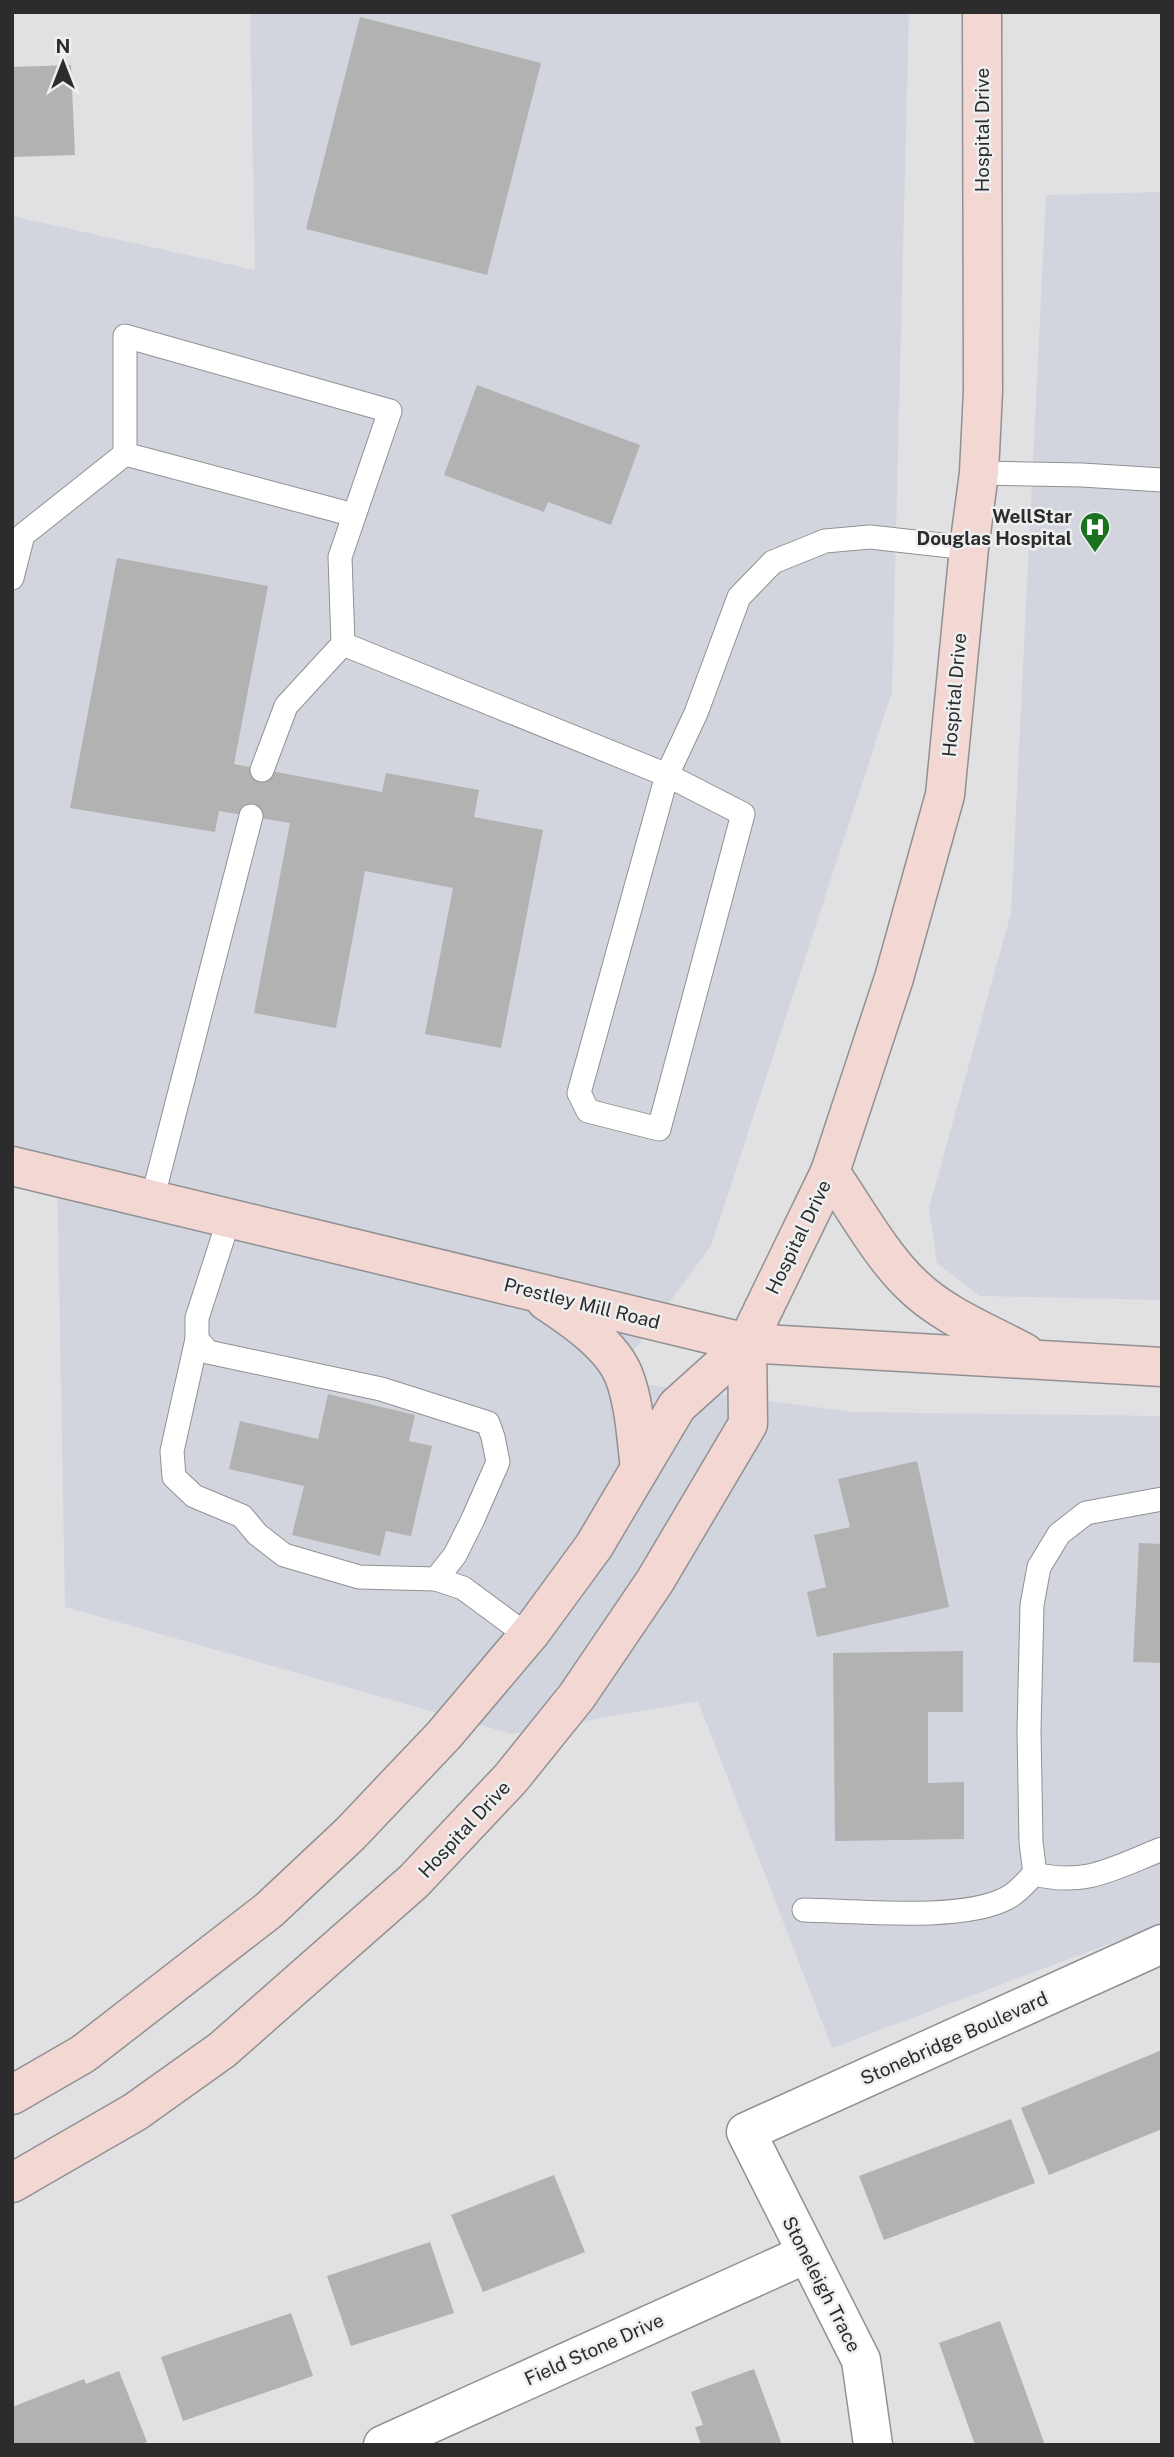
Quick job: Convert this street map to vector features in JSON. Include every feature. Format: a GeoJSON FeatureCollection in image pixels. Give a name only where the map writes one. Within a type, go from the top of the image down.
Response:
{"type":"FeatureCollection","features":[{"type":"Feature","properties":{"kind":"street","name":"Hospital Drive"},"geometry":{"type":"LineString","coordinates":[[12,2095],[83,2054],[269,1910],[349,1834],[444,1735],[528,1636],[594,1546],[677,1406],[747,1343],[830,1172],[894,978],[945,794],[968,548],[979,473],[983,391],[982,12]]}},
{"type":"Feature","properties":{"kind":"street","name":"Prestley Mill Road"},"geometry":{"type":"LineString","coordinates":[[12,1166],[747,1343],[1162,1367]]}},
{"type":"Feature","properties":{"kind":"street"},"geometry":{"type":"LineString","coordinates":[[830,1172],[891,1262],[914,1287],[939,1306],[1037,1359]]}},
{"type":"Feature","properties":{"kind":"street"},"geometry":{"type":"LineString","coordinates":[[529,1291],[577,1322],[603,1346],[624,1374],[640,1468]]}},
{"type":"Feature","properties":{"kind":"street","name":"Hospital Drive"},"geometry":{"type":"LineString","coordinates":[[12,2183],[135,2112],[222,2050],[414,1881],[511,1778],[577,1696],[655,1581],[748,1424],[747,1343]]}},
{"type":"Feature","properties":{"kind":"street","name":"Stonebridge Boulevard"},"geometry":{"type":"LineString","coordinates":[[746,2132],[1162,1944]]}},
{"type":"Feature","properties":{"kind":"street","name":"Stoneleigh Trace"},"geometry":{"type":"LineString","coordinates":[[746,2132],[861,2360],[873,2445]]}},
{"type":"Feature","properties":{"kind":"street","name":"Field Stone Drive"},"geometry":{"type":"LineString","coordinates":[[383,2445],[806,2254]]}},
{"type":"Feature","properties":{"kind":"lane"},"geometry":{"type":"LineString","coordinates":[[125,454],[125,336],[390,411],[340,557],[343,644],[286,706],[262,770]]}},
{"type":"Feature","properties":{"kind":"lane"},"geometry":{"type":"LineString","coordinates":[[125,454],[354,515]]}},
{"type":"Feature","properties":{"kind":"lane"},"geometry":{"type":"LineString","coordinates":[[12,578],[23,535],[125,454]]}},
{"type":"Feature","properties":{"kind":"lane"},"geometry":{"type":"LineString","coordinates":[[979,473],[1162,480]]}},
{"type":"Feature","properties":{"kind":"lane"},"geometry":{"type":"LineString","coordinates":[[343,644],[667,775],[743,814],[659,1129],[589,1111],[579,1093],[667,775],[696,713],[739,597],[773,562],[825,541],[870,537],[968,548]]}},
{"type":"Feature","properties":{"kind":"lane"},"geometry":{"type":"LineString","coordinates":[[152,1200],[251,816]]}},
{"type":"Feature","properties":{"kind":"lane"},"geometry":{"type":"LineString","coordinates":[[229,1219],[197,1318],[197,1339],[172,1451],[174,1477],[194,1496],[242,1516],[257,1534],[284,1555],[359,1577],[436,1579],[463,1588],[528,1636]]}},
{"type":"Feature","properties":{"kind":"lane"},"geometry":{"type":"LineString","coordinates":[[197,1339],[208,1352],[381,1389],[488,1423],[498,1462],[455,1555],[436,1579]]}},
{"type":"Feature","properties":{"kind":"lane"},"geometry":{"type":"LineString","coordinates":[[1035,1873],[1031,1842],[1029,1730],[1032,1605],[1039,1567],[1059,1534],[1086,1513],[1162,1499]]}},
{"type":"Feature","properties":{"kind":"lane"},"geometry":{"type":"LineString","coordinates":[[1035,1873],[1059,1880],[1092,1877],[1162,1849]]}},
{"type":"Feature","properties":{"kind":"lane"},"geometry":{"type":"LineString","coordinates":[[804,1910],[925,1913],[985,1908],[1010,1897],[1035,1873]]}},
{"type":"Feature","properties":{"kind":"shaded area"},"geometry":{"type":"Polygon","coordinates":[[[250,12],[909,12],[892,692],[711,1246],[612,1380],[853,1412],[1162,1416],[1162,1924],[832,2048],[698,1701],[512,1734],[65,1607],[57,1168],[12,1158],[12,216],[255,270],[250,12]]]}},
{"type":"Feature","properties":{"kind":"shaded area","name":"WellStar Douglas Hospital"},"geometry":{"type":"Polygon","coordinates":[[[1162,192],[1162,1300],[980,1296],[937,1263],[929,1208],[1011,913],[1046,195],[1162,192]]]}},
{"type":"Feature","properties":{"kind":"building"},"geometry":{"type":"Polygon","coordinates":[[[360,17],[541,63],[487,275],[306,229],[360,17]]]}},
{"type":"Feature","properties":{"kind":"building"},"geometry":{"type":"Polygon","coordinates":[[[71,65],[75,155],[12,157],[12,67],[71,65]]]}},
{"type":"Feature","properties":{"kind":"building"},"geometry":{"type":"Polygon","coordinates":[[[477,385],[640,445],[611,525],[548,502],[544,512],[444,475],[477,385]]]}},
{"type":"Feature","properties":{"kind":"building"},"geometry":{"type":"Polygon","coordinates":[[[117,558],[268,586],[234,764],[382,792],[386,773],[479,790],[474,817],[543,830],[501,1048],[425,1034],[453,888],[365,871],[336,1028],[254,1013],[290,823],[219,811],[215,832],[70,808],[117,558]]]}},
{"type":"Feature","properties":{"kind":"building"},"geometry":{"type":"Polygon","coordinates":[[[328,1394],[415,1415],[409,1441],[432,1446],[411,1536],[386,1531],[380,1556],[292,1535],[304,1486],[229,1469],[240,1421],[318,1439],[328,1394]]]}},
{"type":"Feature","properties":{"kind":"building"},"geometry":{"type":"Polygon","coordinates":[[[917,1461],[949,1607],[817,1637],[807,1592],[826,1587],[814,1535],[850,1527],[838,1479],[917,1461]]]}},
{"type":"Feature","properties":{"kind":"building"},"geometry":{"type":"Polygon","coordinates":[[[1139,1543],[1162,1544],[1162,1663],[1133,1662],[1139,1543]]]}},
{"type":"Feature","properties":{"kind":"building"},"geometry":{"type":"Polygon","coordinates":[[[963,1651],[963,1712],[928,1712],[928,1783],[964,1782],[964,1839],[835,1841],[833,1653],[963,1651]]]}},
{"type":"Feature","properties":{"kind":"building"},"geometry":{"type":"Polygon","coordinates":[[[1162,2050],[1162,2129],[1049,2175],[1021,2108],[1162,2050]]]}},
{"type":"Feature","properties":{"kind":"building"},"geometry":{"type":"Polygon","coordinates":[[[1011,2119],[1035,2183],[884,2240],[859,2176],[1011,2119]]]}},
{"type":"Feature","properties":{"kind":"building"},"geometry":{"type":"Polygon","coordinates":[[[554,2175],[585,2252],[483,2292],[451,2215],[554,2175]]]}},
{"type":"Feature","properties":{"kind":"building"},"geometry":{"type":"Polygon","coordinates":[[[430,2242],[454,2313],[351,2346],[327,2276],[430,2242]]]}},
{"type":"Feature","properties":{"kind":"building"},"geometry":{"type":"Polygon","coordinates":[[[291,2313],[313,2376],[183,2421],[161,2357],[291,2313]]]}},
{"type":"Feature","properties":{"kind":"building"},"geometry":{"type":"Polygon","coordinates":[[[1000,2321],[1045,2445],[975,2445],[939,2343],[1000,2321]]]}},
{"type":"Feature","properties":{"kind":"building"},"geometry":{"type":"Polygon","coordinates":[[[754,2369],[782,2445],[701,2445],[695,2427],[703,2425],[691,2392],[754,2369]]]}},
{"type":"Feature","properties":{"kind":"building"},"geometry":{"type":"Polygon","coordinates":[[[119,2371],[147,2442],[139,2445],[12,2445],[12,2407],[84,2379],[86,2384],[119,2371]]]}},
{"type":"Feature","properties":{"kind":"place","name":"WellStar Douglas Hospital"},"geometry":{"type":"Point","coordinates":[1095,554]}}]}
